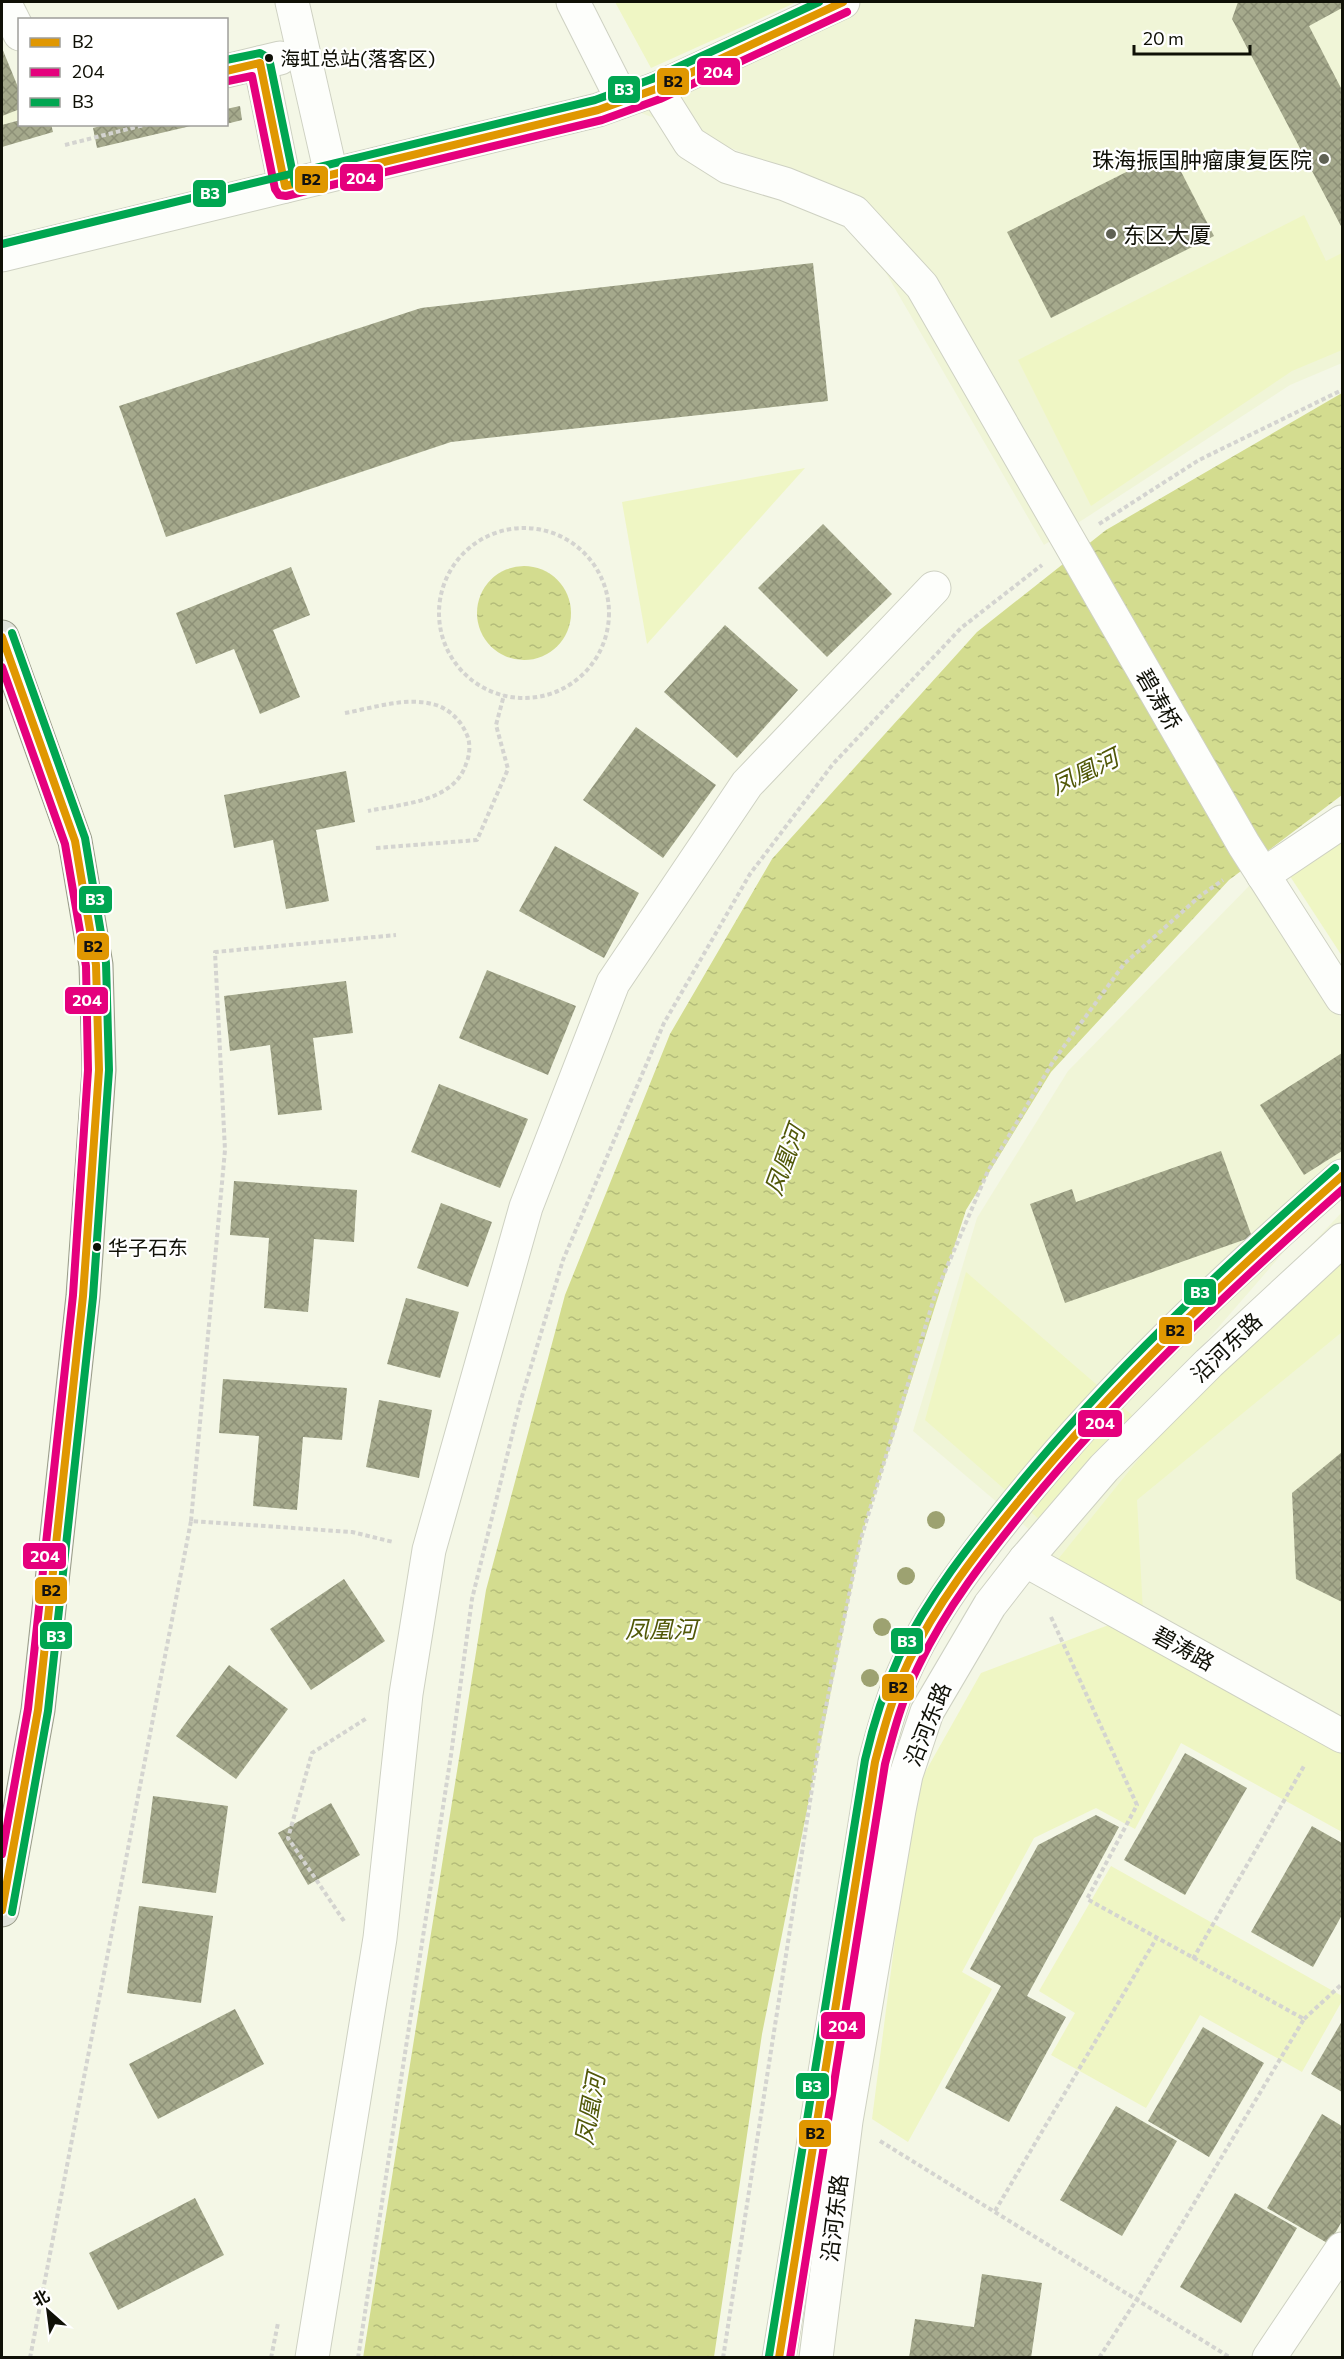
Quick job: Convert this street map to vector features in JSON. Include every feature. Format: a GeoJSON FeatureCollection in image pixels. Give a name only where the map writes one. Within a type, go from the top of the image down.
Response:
{"type":"FeatureCollection","features":[{"type":"Feature","properties":{"kind":"main road"},"geometry":{"type":"LineString","coordinates":[[2,637],[75,842],[96,965],[99,1070],[82,1296],[38,1710],[2,1910]]}},
{"type":"Feature","properties":{"kind":"street"},"geometry":{"type":"LineString","coordinates":[[4,2],[18,30]]}},
{"type":"Feature","properties":{"kind":"street"},"geometry":{"type":"LineString","coordinates":[[291,2],[331,174]]}},
{"type":"Feature","properties":{"kind":"street"},"geometry":{"type":"LineString","coordinates":[[573,2],[623,101]]}},
{"type":"Feature","properties":{"kind":"street"},"geometry":{"type":"LineString","coordinates":[[2,255],[598,110],[656,88],[843,2]]}},
{"type":"Feature","properties":{"kind":"street"},"geometry":{"type":"LineString","coordinates":[[228,71],[302,52]]}},
{"type":"Feature","properties":{"kind":"street"},"geometry":{"type":"LineString","coordinates":[[260,63],[285,186]]}},
{"type":"Feature","properties":{"kind":"street","name":"碧涛桥"},"geometry":{"type":"LineString","coordinates":[[656,88],[690,143],[728,167],[784,184],[854,212],[922,286],[1254,860],[1342,998]]}},
{"type":"Feature","properties":{"kind":"street"},"geometry":{"type":"LineString","coordinates":[[312,2358],[380,1938],[406,1694],[429,1550],[526,1207],[613,983],[747,784],[934,588]]}},
{"type":"Feature","properties":{"kind":"street"},"geometry":{"type":"LineString","coordinates":[[1254,860],[1342,822]]}},
{"type":"Feature","properties":{"kind":"street","name":"沿河东路"},"geometry":{"type":"LineString","coordinates":[[780,2358],[875,1762],[884,1725],[899,1682],[922,1638],[960,1576],[1036,1479],[1112,1394],[1181,1323],[1261,1246],[1342,1176]]}},
{"type":"Feature","properties":{"kind":"street","name":"沿河东路"},"geometry":{"type":"LineString","coordinates":[[816,2358],[846,2121],[902,1798],[915,1745],[927,1712],[949,1671],[990,1605],[1025,1560],[1104,1468],[1209,1363],[1342,1240]]}},
{"type":"Feature","properties":{"kind":"street","name":"碧涛路"},"geometry":{"type":"LineString","coordinates":[[1025,1560],[1342,1736]]}},
{"type":"Feature","properties":{"kind":"street"},"geometry":{"type":"LineString","coordinates":[[1269,2358],[1342,2248]]}},
{"type":"Feature","properties":{"kind":"path"},"geometry":{"type":"LineString","coordinates":[[65,145],[140,126]]}},
{"type":"Feature","properties":{"kind":"path"},"geometry":{"type":"LineString","coordinates":[[358,2358],[451,1755],[472,1599],[520,1403],[563,1260],[664,1023],[750,874],[832,764],[961,628],[1199,460],[1342,390]]}},
{"type":"Feature","properties":{"kind":"path"},"geometry":{"type":"LineString","coordinates":[[525,528],[554,532],[579,547],[598,570],[608,598],[608,627],[598,655],[579,678],[553,693],[527,698],[504,695],[476,685],[457,666],[443,644],[438,618],[441,591],[452,567],[470,548],[495,532],[525,528]]}},
{"type":"Feature","properties":{"kind":"path"},"geometry":{"type":"LineString","coordinates":[[376,848],[477,840],[508,769],[496,725],[504,695]]}},
{"type":"Feature","properties":{"kind":"path"},"geometry":{"type":"LineString","coordinates":[[345,713],[402,703],[433,704],[454,714],[467,734],[470,754],[463,776],[449,788],[417,801],[368,811]]}},
{"type":"Feature","properties":{"kind":"path"},"geometry":{"type":"LineString","coordinates":[[723,2358],[821,1731],[860,1542],[935,1295],[988,1171],[1061,1050],[1124,964],[1200,896],[1254,860]]}},
{"type":"Feature","properties":{"kind":"path"},"geometry":{"type":"LineString","coordinates":[[30,2358],[191,1521],[225,1150],[215,952],[396,935]]}},
{"type":"Feature","properties":{"kind":"path"},"geometry":{"type":"LineString","coordinates":[[191,1521],[352,1532],[429,1550]]}},
{"type":"Feature","properties":{"kind":"path"},"geometry":{"type":"LineString","coordinates":[[1049,1613],[1137,1805],[1087,1899],[1304,2019]]}},
{"type":"Feature","properties":{"kind":"path"},"geometry":{"type":"LineString","coordinates":[[346,1925],[288,1838],[312,1753],[406,1694]]}},
{"type":"Feature","properties":{"kind":"path"},"geometry":{"type":"LineString","coordinates":[[1193,1959],[1304,1766]]}},
{"type":"Feature","properties":{"kind":"path"},"geometry":{"type":"LineString","coordinates":[[995,2211],[1156,1939]]}},
{"type":"Feature","properties":{"kind":"path"},"geometry":{"type":"LineString","coordinates":[[1099,2358],[1137,2299],[1304,2019],[1342,1984]]}},
{"type":"Feature","properties":{"kind":"path"},"geometry":{"type":"LineString","coordinates":[[846,2121],[1231,2358]]}},
{"type":"Feature","properties":{"kind":"shaded area"},"geometry":{"type":"Polygon","coordinates":[[[615,2],[797,2],[651,68],[615,2]]]}},
{"type":"Feature","properties":{"kind":"shaded area"},"geometry":{"type":"Polygon","coordinates":[[[857,2],[1342,2],[1342,363],[1290,385],[1044,545],[854,218],[805,177],[631,109],[857,2]]]}},
{"type":"Feature","properties":{"kind":"shaded area"},"geometry":{"type":"Polygon","coordinates":[[[2,58],[18,102],[18,119],[2,126],[2,58]]]}},
{"type":"Feature","properties":{"kind":"shaded area"},"geometry":{"type":"Polygon","coordinates":[[[1304,215],[1326,261],[1342,253],[1342,350],[1292,371],[1091,506],[1018,360],[1304,215]]]}},
{"type":"Feature","properties":{"kind":"shaded area"},"geometry":{"type":"Polygon","coordinates":[[[805,468],[647,644],[622,502],[805,468]]]}},
{"type":"Feature","properties":{"kind":"shaded area"},"geometry":{"type":"Polygon","coordinates":[[[1342,832],[1342,956],[1286,870],[1342,832]]]}},
{"type":"Feature","properties":{"kind":"shaded area"},"geometry":{"type":"Polygon","coordinates":[[[1253,882],[1342,1020],[1342,1185],[1037,1536],[913,1431],[977,1218],[1068,1071],[1253,882]]]}},
{"type":"Feature","properties":{"kind":"shaded area"},"geometry":{"type":"Polygon","coordinates":[[[1342,1212],[1342,1730],[1044,1564],[1223,1339],[1342,1212]]]}},
{"type":"Feature","properties":{"kind":"shaded area"},"geometry":{"type":"Polygon","coordinates":[[[1342,1223],[1342,1332],[1137,1500],[1143,1612],[1055,1563],[1228,1348],[1342,1223]]]}},
{"type":"Feature","properties":{"kind":"shaded area"},"geometry":{"type":"Polygon","coordinates":[[[966,1272],[1140,1422],[1048,1527],[925,1420],[966,1272]]]}},
{"type":"Feature","properties":{"kind":"shaded area"},"geometry":{"type":"Polygon","coordinates":[[[1122,1620],[1342,1744],[1342,1832],[1181,1743],[1135,1829],[1096,1808],[1034,1838],[962,1972],[992,1989],[908,2142],[872,2119],[914,1792],[981,1673],[1122,1620]]]}},
{"type":"Feature","properties":{"kind":"shaded area"},"geometry":{"type":"Polygon","coordinates":[[[1111,1866],[1342,1996],[1342,2001],[1302,2072],[1200,2015],[1146,2108],[1051,2055],[1075,2013],[1039,1991],[1111,1866]]]}},
{"type":"Feature","properties":{"kind":"water","name":"凤凰河"},"geometry":{"type":"Polygon","coordinates":[[[1342,393],[1342,795],[1229,880],[1051,1072],[966,1210],[863,1531],[762,2034],[714,2357],[363,2358],[486,1590],[565,1295],[670,1034],[772,859],[977,632],[1106,530],[1342,393]]]}},
{"type":"Feature","properties":{"kind":"water"},"geometry":{"type":"Polygon","coordinates":[[[524,566],[542,569],[557,580],[568,595],[571,613],[568,631],[557,646],[542,657],[524,660],[506,657],[491,646],[480,631],[477,613],[480,595],[491,580],[506,569],[524,566]]]}},
{"type":"Feature","properties":{"kind":"building","name":"珠海振国肿瘤康复医院"},"geometry":{"type":"Polygon","coordinates":[[[1238,2],[1342,2],[1342,8],[1309,26],[1342,90],[1342,228],[1232,19],[1238,2]]]}},
{"type":"Feature","properties":{"kind":"building"},"geometry":{"type":"Polygon","coordinates":[[[2,48],[18,87],[18,110],[2,116],[2,48]]]}},
{"type":"Feature","properties":{"kind":"building"},"geometry":{"type":"Polygon","coordinates":[[[240,106],[242,120],[228,124],[228,109],[240,106]]]}},
{"type":"Feature","properties":{"kind":"building"},"geometry":{"type":"Polygon","coordinates":[[[18,121],[18,126],[52,126],[53,132],[2,147],[2,125],[18,121]]]}},
{"type":"Feature","properties":{"kind":"building"},"geometry":{"type":"Polygon","coordinates":[[[100,126],[191,126],[97,148],[93,128],[100,126]]]}},
{"type":"Feature","properties":{"kind":"building","name":"东区大厦"},"geometry":{"type":"Polygon","coordinates":[[[1170,150],[1214,236],[1051,318],[1007,232],[1170,150]]]}},
{"type":"Feature","properties":{"kind":"building"},"geometry":{"type":"Polygon","coordinates":[[[813,263],[828,401],[451,442],[166,537],[119,406],[421,308],[813,263]]]}},
{"type":"Feature","properties":{"kind":"building"},"geometry":{"type":"Polygon","coordinates":[[[823,524],[892,594],[827,657],[758,588],[823,524]]]}},
{"type":"Feature","properties":{"kind":"building"},"geometry":{"type":"Polygon","coordinates":[[[291,567],[310,615],[273,630],[300,697],[260,714],[234,649],[196,664],[176,613],[291,567]]]}},
{"type":"Feature","properties":{"kind":"building"},"geometry":{"type":"Polygon","coordinates":[[[725,625],[798,690],[737,758],[664,692],[725,625]]]}},
{"type":"Feature","properties":{"kind":"building"},"geometry":{"type":"Polygon","coordinates":[[[636,727],[716,785],[663,858],[583,800],[636,727]]]}},
{"type":"Feature","properties":{"kind":"building"},"geometry":{"type":"Polygon","coordinates":[[[346,771],[355,822],[316,830],[329,901],[286,909],[273,840],[234,848],[224,795],[346,771]]]}},
{"type":"Feature","properties":{"kind":"building"},"geometry":{"type":"Polygon","coordinates":[[[555,846],[639,893],[604,958],[519,911],[555,846]]]}},
{"type":"Feature","properties":{"kind":"building"},"geometry":{"type":"Polygon","coordinates":[[[487,970],[576,1006],[548,1075],[459,1038],[487,970]]]}},
{"type":"Feature","properties":{"kind":"building"},"geometry":{"type":"Polygon","coordinates":[[[346,981],[353,1033],[313,1038],[322,1110],[278,1115],[270,1045],[230,1051],[224,996],[346,981]]]}},
{"type":"Feature","properties":{"kind":"building"},"geometry":{"type":"Polygon","coordinates":[[[1342,1053],[1342,1151],[1304,1175],[1260,1105],[1342,1053]]]}},
{"type":"Feature","properties":{"kind":"building"},"geometry":{"type":"Polygon","coordinates":[[[439,1084],[528,1119],[500,1188],[411,1152],[439,1084]]]}},
{"type":"Feature","properties":{"kind":"building"},"geometry":{"type":"Polygon","coordinates":[[[1221,1151],[1252,1237],[1065,1303],[1030,1204],[1072,1189],[1076,1202],[1221,1151]]]}},
{"type":"Feature","properties":{"kind":"building"},"geometry":{"type":"Polygon","coordinates":[[[234,1181],[357,1190],[354,1242],[314,1239],[308,1312],[264,1308],[269,1238],[230,1235],[234,1181]]]}},
{"type":"Feature","properties":{"kind":"building"},"geometry":{"type":"Polygon","coordinates":[[[441,1203],[492,1222],[468,1287],[417,1268],[441,1203]]]}},
{"type":"Feature","properties":{"kind":"building"},"geometry":{"type":"Polygon","coordinates":[[[406,1298],[459,1312],[440,1378],[387,1364],[406,1298]]]}},
{"type":"Feature","properties":{"kind":"building"},"geometry":{"type":"Polygon","coordinates":[[[223,1379],[347,1388],[342,1440],[303,1437],[297,1510],[253,1506],[259,1436],[219,1433],[223,1379]]]}},
{"type":"Feature","properties":{"kind":"building"},"geometry":{"type":"Polygon","coordinates":[[[379,1400],[432,1410],[419,1478],[366,1467],[379,1400]]]}},
{"type":"Feature","properties":{"kind":"building"},"geometry":{"type":"Polygon","coordinates":[[[1342,1452],[1342,1602],[1296,1579],[1292,1493],[1342,1452]]]}},
{"type":"Feature","properties":{"kind":"building"},"geometry":{"type":"Polygon","coordinates":[[[344,1579],[385,1641],[311,1690],[270,1629],[344,1579]]]}},
{"type":"Feature","properties":{"kind":"building"},"geometry":{"type":"Polygon","coordinates":[[[229,1665],[288,1709],[236,1779],[176,1736],[229,1665]]]}},
{"type":"Feature","properties":{"kind":"building"},"geometry":{"type":"Polygon","coordinates":[[[1185,1753],[1247,1788],[1185,1895],[1124,1860],[1185,1753]]]}},
{"type":"Feature","properties":{"kind":"building"},"geometry":{"type":"Polygon","coordinates":[[[153,1796],[228,1806],[216,1893],[142,1883],[153,1796]]]}},
{"type":"Feature","properties":{"kind":"building"},"geometry":{"type":"Polygon","coordinates":[[[331,1803],[360,1855],[308,1885],[278,1833],[331,1803]]]}},
{"type":"Feature","properties":{"kind":"building"},"geometry":{"type":"Polygon","coordinates":[[[1096,1815],[1119,1827],[1027,1996],[1066,2017],[1009,2122],[945,2088],[1001,1986],[970,1969],[1038,1845],[1096,1815]]]}},
{"type":"Feature","properties":{"kind":"building"},"geometry":{"type":"Polygon","coordinates":[[[1312,1826],[1342,1843],[1342,1915],[1313,1967],[1251,1932],[1312,1826]]]}},
{"type":"Feature","properties":{"kind":"building"},"geometry":{"type":"Polygon","coordinates":[[[139,1906],[213,1916],[201,2003],[127,1993],[139,1906]]]}},
{"type":"Feature","properties":{"kind":"building"},"geometry":{"type":"Polygon","coordinates":[[[235,2009],[264,2064],[158,2119],[129,2064],[235,2009]]]}},
{"type":"Feature","properties":{"kind":"building"},"geometry":{"type":"Polygon","coordinates":[[[1342,2021],[1342,2092],[1311,2074],[1342,2021]]]}},
{"type":"Feature","properties":{"kind":"building"},"geometry":{"type":"Polygon","coordinates":[[[1203,2027],[1264,2063],[1209,2157],[1148,2121],[1203,2027]]]}},
{"type":"Feature","properties":{"kind":"building"},"geometry":{"type":"Polygon","coordinates":[[[1116,2106],[1177,2141],[1122,2236],[1060,2200],[1116,2106]]]}},
{"type":"Feature","properties":{"kind":"building"},"geometry":{"type":"Polygon","coordinates":[[[1322,2114],[1342,2126],[1342,2221],[1329,2244],[1267,2208],[1322,2114]]]}},
{"type":"Feature","properties":{"kind":"building"},"geometry":{"type":"Polygon","coordinates":[[[1235,2193],[1297,2228],[1241,2323],[1180,2287],[1235,2193]]]}},
{"type":"Feature","properties":{"kind":"building"},"geometry":{"type":"Polygon","coordinates":[[[195,2198],[224,2255],[118,2310],[89,2253],[195,2198]]]}},
{"type":"Feature","properties":{"kind":"building"},"geometry":{"type":"Polygon","coordinates":[[[982,2274],[1042,2283],[1031,2358],[909,2358],[915,2319],[974,2327],[982,2274]]]}},
{"type":"Feature","properties":{"kind":"transit line","name":"B3"},"geometry":{"type":"LineString","coordinates":[[2,244],[595,100],[652,79],[819,2]]}},
{"type":"Feature","properties":{"kind":"transit line","name":"B2"},"geometry":{"type":"LineString","coordinates":[[228,71],[260,63],[285,186],[598,110],[656,89],[843,2]]}},
{"type":"Feature","properties":{"kind":"transit line","name":"204"},"geometry":{"type":"LineString","coordinates":[[228,81],[252,76],[275,189],[279,195],[286,196],[602,120],[660,99],[847,12]]}},
{"type":"Feature","properties":{"kind":"transit line","name":"B3"},"geometry":{"type":"LineString","coordinates":[[228,60],[260,53],[269,58],[295,184]]}},
{"type":"Feature","properties":{"kind":"transit line","name":"B3"},"geometry":{"type":"LineString","coordinates":[[12,633],[85,838],[106,963],[109,1070],[93,1297],[48,1711],[12,1912]]}},
{"type":"Feature","properties":{"kind":"transit line","name":"B2"},"geometry":{"type":"LineString","coordinates":[[2,637],[75,841],[96,965],[99,1070],[83,1296],[38,1710],[2,1910]]}},
{"type":"Feature","properties":{"kind":"transit line","name":"204"},"geometry":{"type":"LineString","coordinates":[[2,667],[65,844],[86,966],[88,1070],[73,1295],[28,1709],[2,1854]]}},
{"type":"Feature","properties":{"kind":"transit line","name":"B3"},"geometry":{"type":"LineString","coordinates":[[769,2356],[865,1760],[879,1708],[899,1657],[936,1592],[965,1551],[1087,1406],[1208,1284],[1335,1168]]}},
{"type":"Feature","properties":{"kind":"transit line","name":"B2"},"geometry":{"type":"LineString","coordinates":[[779,2358],[875,1762],[893,1699],[908,1663],[931,1620],[958,1579],[1003,1521],[1093,1415],[1256,1253],[1342,1176]]}},
{"type":"Feature","properties":{"kind":"transit line","name":"204"},"geometry":{"type":"LineString","coordinates":[[790,2358],[885,1764],[895,1726],[913,1677],[941,1623],[982,1564],[1062,1465],[1178,1343],[1342,1190]]}},
{"type":"Feature","properties":{"kind":"place","name":"海虹总站(落客区)"},"geometry":{"type":"Point","coordinates":[269,58]}},
{"type":"Feature","properties":{"kind":"place","name":"珠海振国肿瘤康复医院"},"geometry":{"type":"Point","coordinates":[1324,159]}},
{"type":"Feature","properties":{"kind":"place","name":"东区大厦"},"geometry":{"type":"Point","coordinates":[1111,234]}},
{"type":"Feature","properties":{"kind":"place","name":"华子石东"},"geometry":{"type":"Point","coordinates":[97,1247]}}]}
